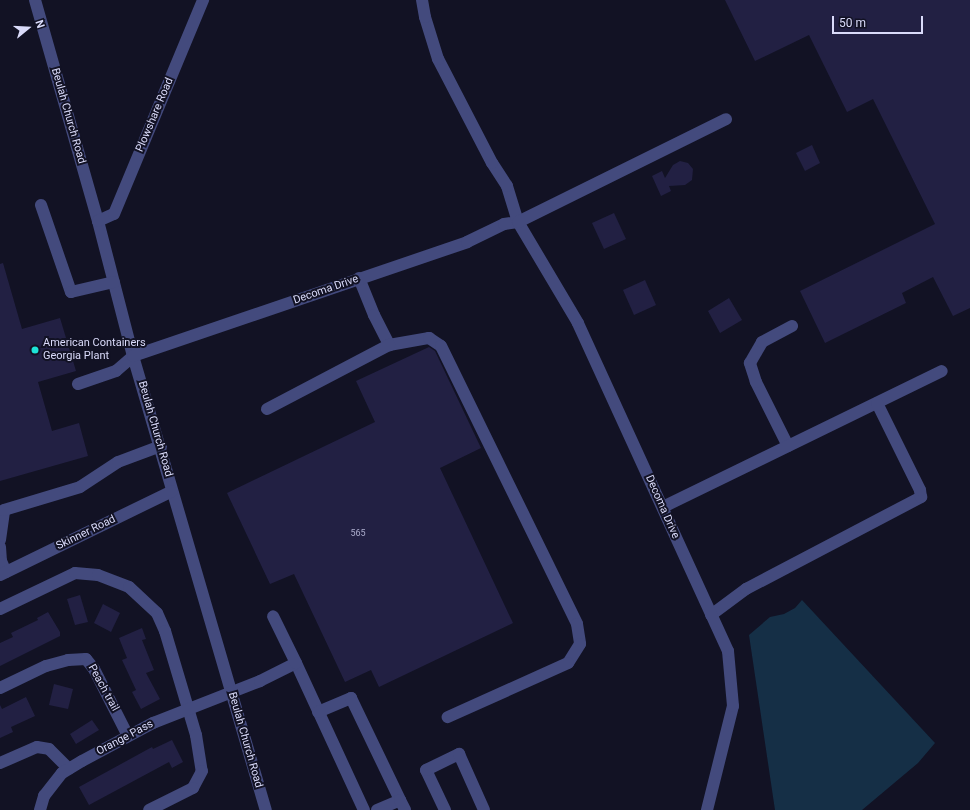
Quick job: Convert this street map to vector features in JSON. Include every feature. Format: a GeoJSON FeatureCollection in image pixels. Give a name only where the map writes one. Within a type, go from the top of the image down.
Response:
{"type":"FeatureCollection","features":[{"type":"Feature","properties":{"kind":"street","name":"Beulah Church Road"},"geometry":{"type":"LineString","coordinates":[[35,0],[98,222],[133,356],[161,446],[172,491],[266,810]]}},
{"type":"Feature","properties":{"kind":"street","name":"Plowshare Road"},"geometry":{"type":"LineString","coordinates":[[98,222],[114,214],[203,0]]}},
{"type":"Feature","properties":{"kind":"street","name":"Decoma Drive"},"geometry":{"type":"LineString","coordinates":[[422,0],[425,17],[438,59],[489,156],[507,186],[518,222],[578,323],[728,651],[733,706],[707,810]]}},
{"type":"Feature","properties":{"kind":"street"},"geometry":{"type":"LineString","coordinates":[[518,222],[726,119]]}},
{"type":"Feature","properties":{"kind":"street"},"geometry":{"type":"LineString","coordinates":[[41,205],[71,292],[114,282]]}},
{"type":"Feature","properties":{"kind":"street","name":"Decoma Drive"},"geometry":{"type":"LineString","coordinates":[[133,356],[467,242],[504,224],[518,222]]}},
{"type":"Feature","properties":{"kind":"street"},"geometry":{"type":"LineString","coordinates":[[359,278],[374,315],[389,344]]}},
{"type":"Feature","properties":{"kind":"street"},"geometry":{"type":"LineString","coordinates":[[788,446],[756,382],[750,363],[762,342],[792,326]]}},
{"type":"Feature","properties":{"kind":"street"},"geometry":{"type":"LineString","coordinates":[[267,409],[389,344],[429,338],[441,346],[577,624],[580,644],[568,663],[448,718]]}},
{"type":"Feature","properties":{"kind":"street"},"geometry":{"type":"LineString","coordinates":[[78,384],[116,371],[133,356]]}},
{"type":"Feature","properties":{"kind":"street"},"geometry":{"type":"LineString","coordinates":[[663,507],[942,371]]}},
{"type":"Feature","properties":{"kind":"street"},"geometry":{"type":"LineString","coordinates":[[711,615],[746,590],[921,497],[920,490],[877,403]]}},
{"type":"Feature","properties":{"kind":"street"},"geometry":{"type":"LineString","coordinates":[[0,540],[4,510],[80,487],[118,462],[161,446]]}},
{"type":"Feature","properties":{"kind":"street","name":"Skinner Road"},"geometry":{"type":"LineString","coordinates":[[3,573],[172,491]]}},
{"type":"Feature","properties":{"kind":"street"},"geometry":{"type":"LineString","coordinates":[[0,547],[3,573]]}},
{"type":"Feature","properties":{"kind":"street"},"geometry":{"type":"LineString","coordinates":[[0,609],[75,573],[98,576],[129,587],[157,613],[165,631],[196,736],[202,771],[193,788],[149,810]]}},
{"type":"Feature","properties":{"kind":"street"},"geometry":{"type":"LineString","coordinates":[[273,616],[364,810]]}},
{"type":"Feature","properties":{"kind":"street","name":"Peach trail"},"geometry":{"type":"LineString","coordinates":[[0,688],[46,666],[68,660],[86,659],[94,669],[128,736]]}},
{"type":"Feature","properties":{"kind":"street","name":"Orange Pass"},"geometry":{"type":"LineString","coordinates":[[40,810],[44,796],[62,774],[69,769],[153,723],[260,681],[296,663]]}},
{"type":"Feature","properties":{"kind":"street"},"geometry":{"type":"LineString","coordinates":[[318,712],[351,698],[402,805],[377,810]]}},
{"type":"Feature","properties":{"kind":"street"},"geometry":{"type":"LineString","coordinates":[[0,764],[37,747],[49,749],[69,769]]}},
{"type":"Feature","properties":{"kind":"street"},"geometry":{"type":"LineString","coordinates":[[445,810],[426,770],[459,754],[484,810]]}},
{"type":"Feature","properties":{"kind":"water"},"geometry":{"type":"Polygon","coordinates":[[[802,600],[935,743],[918,763],[862,810],[775,810],[749,635],[770,617],[784,614],[795,608],[802,600]]]}},
{"type":"Feature","properties":{"kind":"building"},"geometry":{"type":"Polygon","coordinates":[[[725,0],[970,0],[970,308],[953,316],[933,277],[902,293],[906,303],[825,343],[800,291],[935,224],[873,99],[847,112],[809,35],[755,61],[725,0]]]}},
{"type":"Feature","properties":{"kind":"building"},"geometry":{"type":"Polygon","coordinates":[[[812,145],[820,163],[805,171],[796,153],[812,145]]]}},
{"type":"Feature","properties":{"kind":"building"},"geometry":{"type":"Polygon","coordinates":[[[680,161],[688,163],[693,169],[692,180],[685,185],[669,186],[671,191],[661,196],[652,176],[662,171],[665,178],[673,165],[680,161]]]}},
{"type":"Feature","properties":{"kind":"building"},"geometry":{"type":"Polygon","coordinates":[[[614,213],[626,239],[604,249],[592,223],[614,213]]]}},
{"type":"Feature","properties":{"kind":"building","name":"American Containers Georgia Plant"},"geometry":{"type":"Polygon","coordinates":[[[3,263],[22,329],[60,318],[76,371],[38,382],[52,431],[79,423],[88,456],[0,481],[0,264],[3,263]]]}},
{"type":"Feature","properties":{"kind":"building"},"geometry":{"type":"Polygon","coordinates":[[[645,280],[656,305],[634,315],[623,290],[645,280]]]}},
{"type":"Feature","properties":{"kind":"building"},"geometry":{"type":"Polygon","coordinates":[[[729,298],[742,320],[720,333],[708,311],[729,298]]]}},
{"type":"Feature","properties":{"kind":"building"},"geometry":{"type":"Polygon","coordinates":[[[429,347],[435,351],[481,448],[440,468],[513,623],[379,687],[371,670],[345,682],[294,574],[270,584],[227,493],[375,422],[356,381],[429,347]]]}},
{"type":"Feature","properties":{"kind":"building"},"geometry":{"type":"Polygon","coordinates":[[[80,595],[88,622],[75,625],[67,599],[80,595]]]}},
{"type":"Feature","properties":{"kind":"building"},"geometry":{"type":"Polygon","coordinates":[[[103,604],[120,613],[111,632],[94,623],[103,604]]]}},
{"type":"Feature","properties":{"kind":"building"},"geometry":{"type":"Polygon","coordinates":[[[48,612],[60,632],[60,636],[0,666],[0,643],[13,637],[11,633],[38,620],[37,618],[48,612]]]}},
{"type":"Feature","properties":{"kind":"building"},"geometry":{"type":"Polygon","coordinates":[[[142,628],[146,639],[142,640],[154,670],[146,673],[160,699],[141,709],[132,692],[136,690],[122,660],[127,658],[119,638],[142,628]]]}},
{"type":"Feature","properties":{"kind":"building"},"geometry":{"type":"Polygon","coordinates":[[[54,684],[73,689],[68,709],[49,705],[54,684]]]}},
{"type":"Feature","properties":{"kind":"building"},"geometry":{"type":"Polygon","coordinates":[[[26,697],[35,716],[11,727],[13,732],[0,738],[0,705],[2,709],[26,697]]]}},
{"type":"Feature","properties":{"kind":"building"},"geometry":{"type":"Polygon","coordinates":[[[92,720],[99,730],[76,744],[70,734],[92,720]]]}},
{"type":"Feature","properties":{"kind":"building"},"geometry":{"type":"Polygon","coordinates":[[[172,740],[183,762],[172,768],[169,762],[89,805],[79,787],[152,747],[153,749],[172,740]]]}},
{"type":"Feature","properties":{"kind":"place","name":"American Containers Georgia Plant"},"geometry":{"type":"Point","coordinates":[35,350]}}]}
